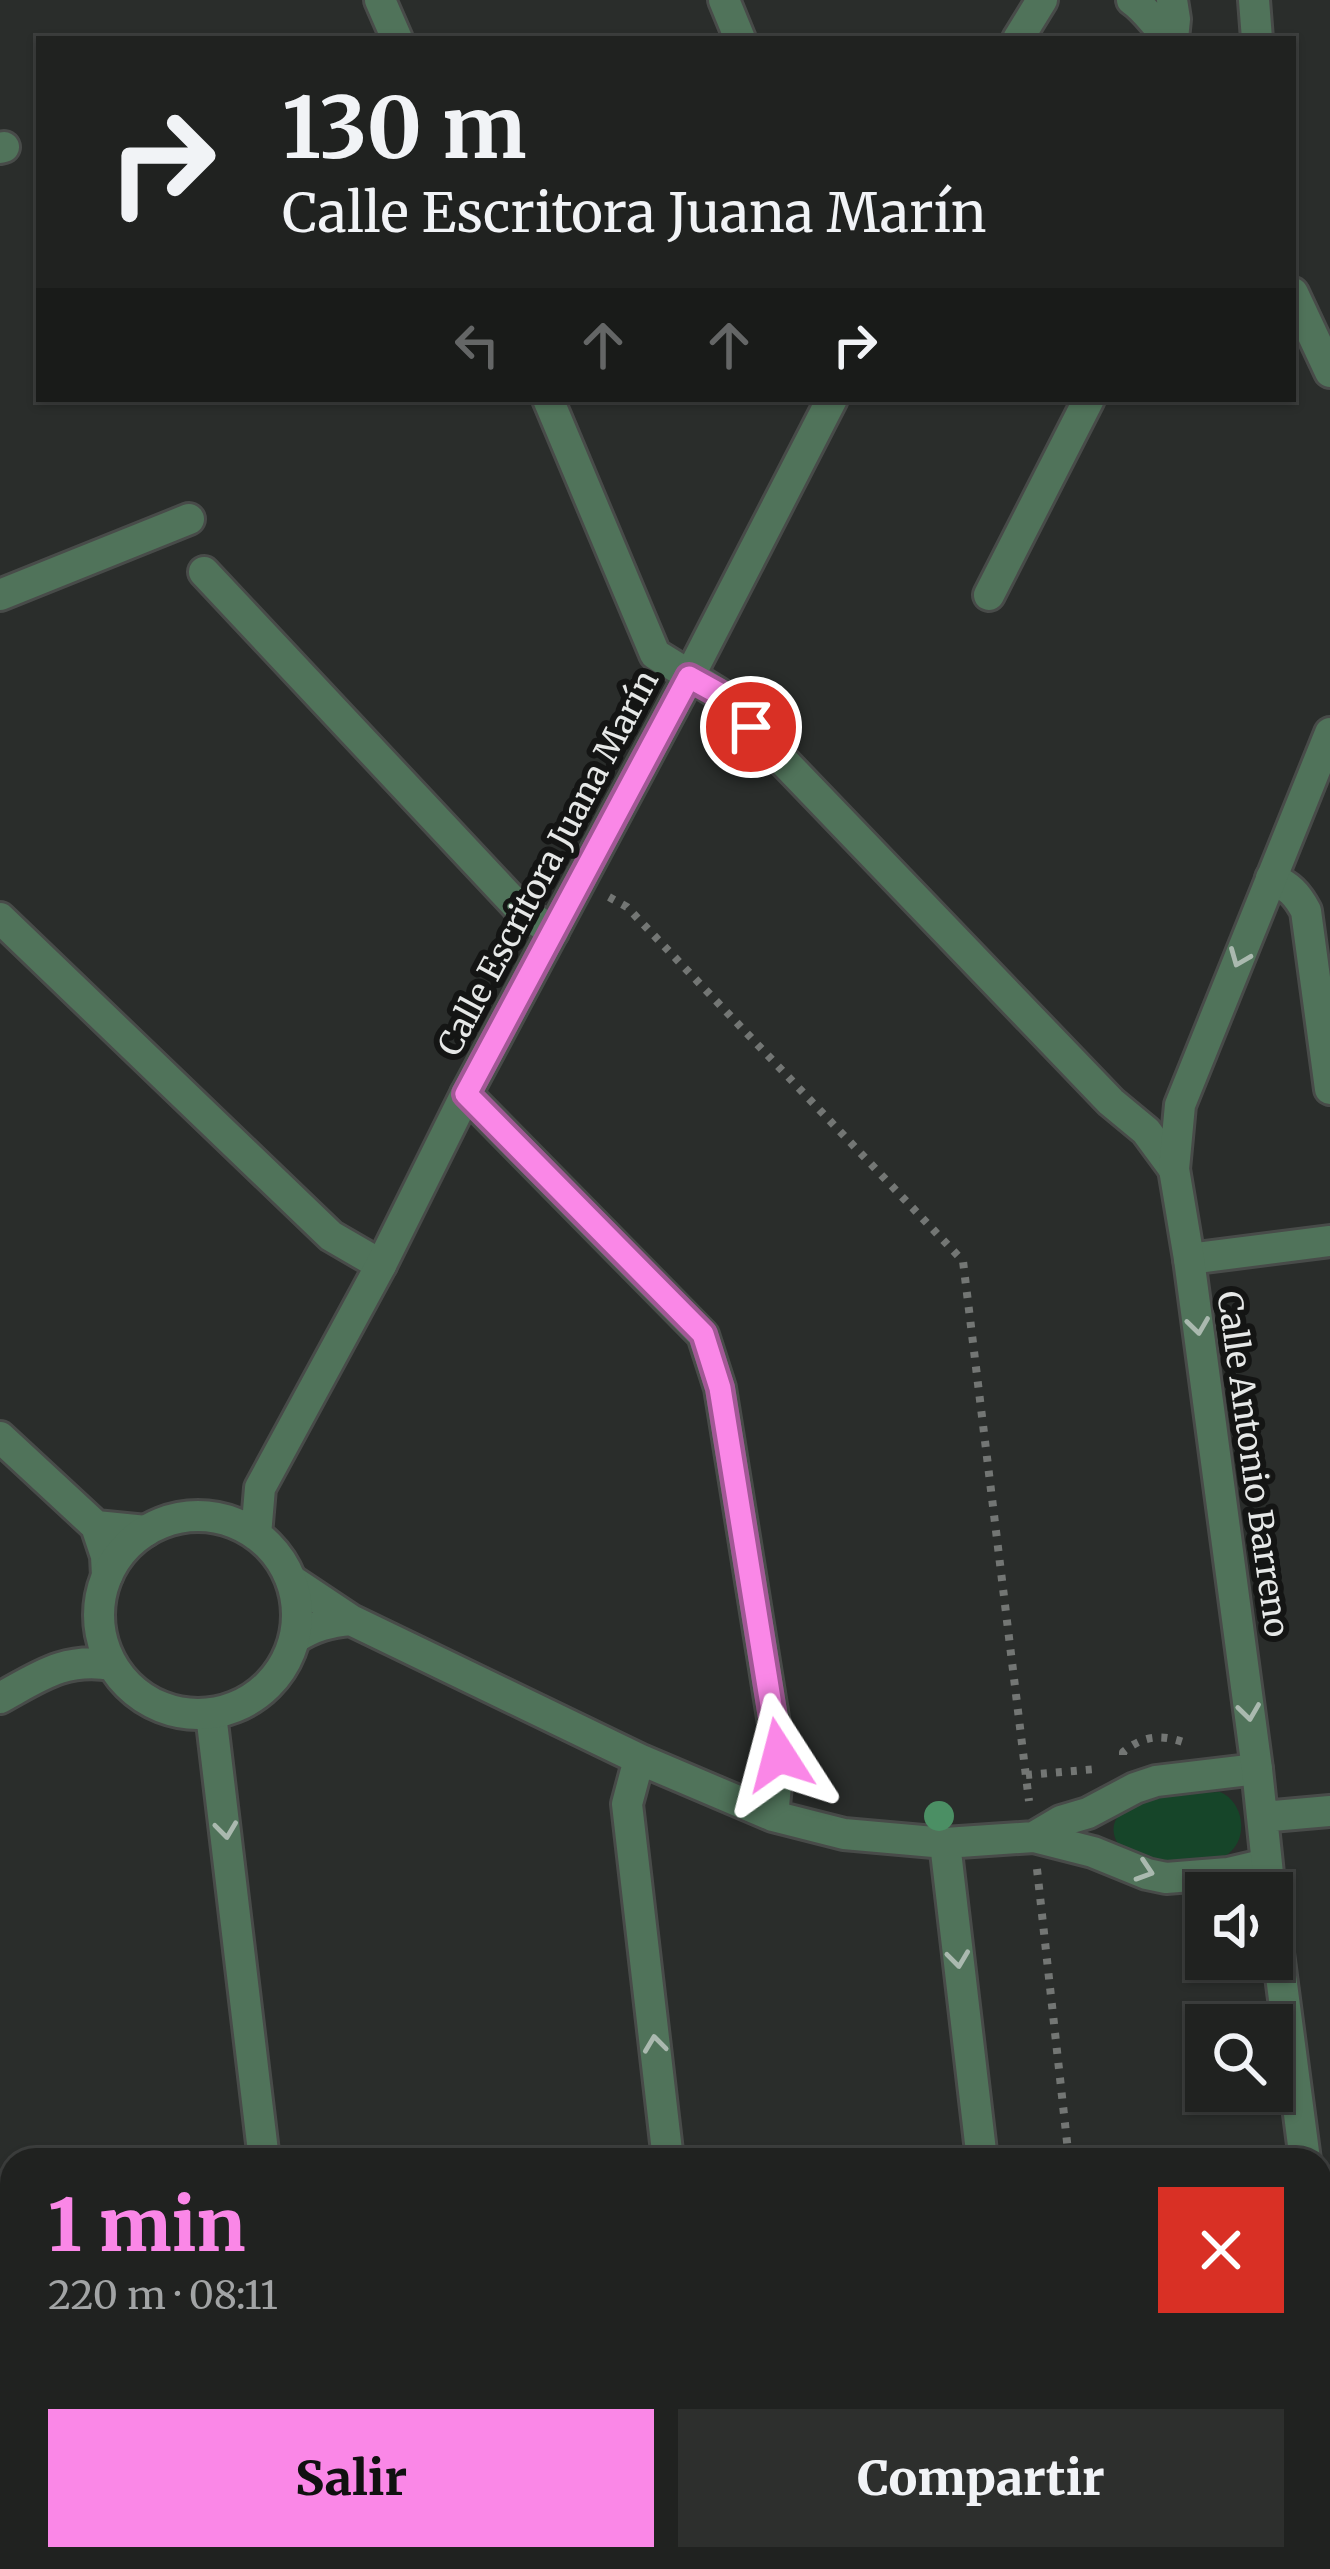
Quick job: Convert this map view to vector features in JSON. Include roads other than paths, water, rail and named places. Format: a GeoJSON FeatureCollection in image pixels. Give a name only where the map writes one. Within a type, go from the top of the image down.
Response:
{"type":"FeatureCollection","features":[{"type":"Feature","properties":{"kind":"street"},"geometry":{"type":"LineString","coordinates":[[380,0],[396,36]]}},
{"type":"Feature","properties":{"kind":"street"},"geometry":{"type":"LineString","coordinates":[[724,0],[739,36]]}},
{"type":"Feature","properties":{"kind":"street"},"geometry":{"type":"LineString","coordinates":[[1020,36],[1042,0]]}},
{"type":"Feature","properties":{"kind":"street"},"geometry":{"type":"LineString","coordinates":[[1132,0],[1168,36]]}},
{"type":"Feature","properties":{"kind":"street"},"geometry":{"type":"LineString","coordinates":[[1172,0],[1172,36]]}},
{"type":"Feature","properties":{"kind":"street"},"geometry":{"type":"LineString","coordinates":[[1254,0],[1257,36]]}},
{"type":"Feature","properties":{"kind":"street"},"geometry":{"type":"LineString","coordinates":[[1296,299],[1330,372]]}},
{"type":"Feature","properties":{"kind":"street"},"geometry":{"type":"LineString","coordinates":[[549,402],[655,654],[718,693],[1111,1102],[1146,1131],[1174,1168]]}},
{"type":"Feature","properties":{"kind":"street","name":"Calle Escritora Juana Marín"},"geometry":{"type":"LineString","coordinates":[[260,1488],[830,402]]}},
{"type":"Feature","properties":{"kind":"street"},"geometry":{"type":"LineString","coordinates":[[989,595],[1087,402]]}},
{"type":"Feature","properties":{"kind":"street"},"geometry":{"type":"LineString","coordinates":[[0,595],[189,519]]}},
{"type":"Feature","properties":{"kind":"street"},"geometry":{"type":"LineString","coordinates":[[204,572],[521,910],[553,932]]}},
{"type":"Feature","properties":{"kind":"street","name":"Calle Antonio Barreno"},"geometry":{"type":"LineString","coordinates":[[1262,1817],[1174,1168],[1180,1105],[1330,733]]}},
{"type":"Feature","properties":{"kind":"street"},"geometry":{"type":"LineString","coordinates":[[1271,878],[1298,896],[1306,911],[1330,1089]]}},
{"type":"Feature","properties":{"kind":"street"},"geometry":{"type":"LineString","coordinates":[[0,918],[331,1236],[381,1265]]}},
{"type":"Feature","properties":{"kind":"street"},"geometry":{"type":"LineString","coordinates":[[466,1094],[703,1334],[720,1388],[779,1755],[773,1816]]}},
{"type":"Feature","properties":{"kind":"street"},"geometry":{"type":"LineString","coordinates":[[1189,1259],[1330,1241]]}},
{"type":"Feature","properties":{"kind":"street"},"geometry":{"type":"LineString","coordinates":[[0,1437],[96,1526],[106,1556],[99,1613],[103,1644],[126,1684],[144,1699],[165,1709],[211,1714],[249,1701],[265,1689],[289,1657],[297,1599],[272,1547],[256,1534],[220,1518],[177,1518],[146,1532],[122,1552],[107,1576]]}},
{"type":"Feature","properties":{"kind":"street"},"geometry":{"type":"LineString","coordinates":[[220,1518],[260,1488]]}},
{"type":"Feature","properties":{"kind":"street"},"geometry":{"type":"LineString","coordinates":[[256,1534],[260,1488]]}},
{"type":"Feature","properties":{"kind":"street"},"geometry":{"type":"LineString","coordinates":[[96,1526],[146,1532]]}},
{"type":"Feature","properties":{"kind":"street"},"geometry":{"type":"LineString","coordinates":[[291,1580],[351,1620],[639,1760],[773,1816],[844,1834],[945,1843],[1034,1837],[1094,1852],[1147,1874],[1185,1877]]}},
{"type":"Feature","properties":{"kind":"street"},"geometry":{"type":"LineString","coordinates":[[46,1672],[99,1613]]}},
{"type":"Feature","properties":{"kind":"street"},"geometry":{"type":"LineString","coordinates":[[295,1638],[328,1622],[351,1620]]}},
{"type":"Feature","properties":{"kind":"street"},"geometry":{"type":"LineString","coordinates":[[0,1698],[71,1663],[112,1665]]}},
{"type":"Feature","properties":{"kind":"street"},"geometry":{"type":"LineString","coordinates":[[211,1714],[264,2148]]}},
{"type":"Feature","properties":{"kind":"street"},"geometry":{"type":"LineString","coordinates":[[639,1760],[627,1804],[667,2148]]}},
{"type":"Feature","properties":{"kind":"street"},"geometry":{"type":"LineString","coordinates":[[1034,1837],[1156,1780],[1257,1769]]}},
{"type":"Feature","properties":{"kind":"street"},"geometry":{"type":"LineString","coordinates":[[1267,1872],[1262,1817],[1330,1811]]}},
{"type":"Feature","properties":{"kind":"street"},"geometry":{"type":"LineString","coordinates":[[945,1843],[981,2148]]}},
{"type":"Feature","properties":{"kind":"street"},"geometry":{"type":"LineString","coordinates":[[1282,1980],[1303,2148]]}}]}
